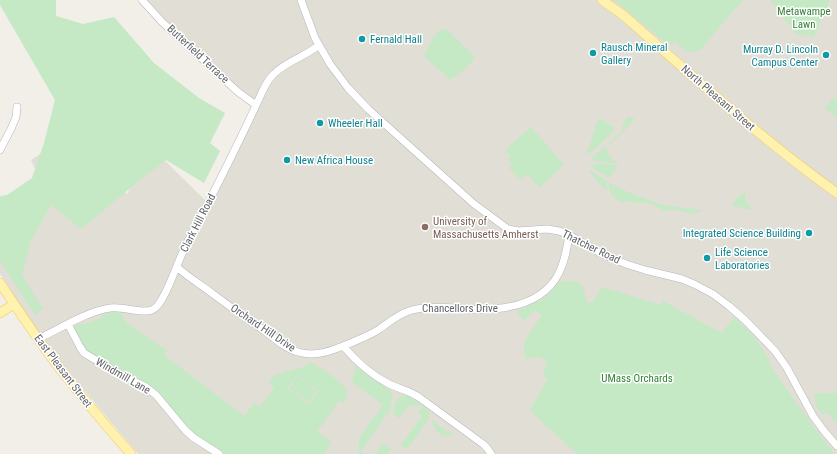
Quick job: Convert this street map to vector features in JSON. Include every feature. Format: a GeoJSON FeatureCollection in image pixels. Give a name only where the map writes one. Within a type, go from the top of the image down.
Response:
{"type":"FeatureCollection","features":[{"type":"Feature","properties":{"kind":"main road","name":"North Pleasant Street"},"geometry":{"type":"LineString","coordinates":[[602,0],[623,16],[751,127],[837,193]]}},
{"type":"Feature","properties":{"kind":"main road","name":"East Pleasant Street"},"geometry":{"type":"LineString","coordinates":[[0,283],[63,373],[131,454]]}},
{"type":"Feature","properties":{"kind":"main road"},"geometry":{"type":"LineString","coordinates":[[0,313],[14,304]]}},
{"type":"Feature","properties":{"kind":"street","name":"Butterfield Terrace"},"geometry":{"type":"LineString","coordinates":[[142,0],[162,22],[238,92],[256,105]]}},
{"type":"Feature","properties":{"kind":"street","name":"Thatcher Road"},"geometry":{"type":"LineString","coordinates":[[301,0],[318,45],[330,64],[358,98],[488,216],[511,230],[547,229],[559,231],[570,235],[600,253],[626,264],[682,279],[713,294],[745,320],[775,351],[787,368],[813,416],[837,446]]}},
{"type":"Feature","properties":{"kind":"street","name":"Clark Hill Road"},"geometry":{"type":"LineString","coordinates":[[38,339],[91,314],[111,308],[143,311],[152,310],[159,305],[185,247],[263,90],[273,74],[279,69],[309,53],[318,45]]}},
{"type":"Feature","properties":{"kind":"street"},"geometry":{"type":"LineString","coordinates":[[0,150],[16,117],[17,107]]}},
{"type":"Feature","properties":{"kind":"street","name":"Chancellors Drive"},"geometry":{"type":"LineString","coordinates":[[343,346],[372,333],[399,315],[416,309],[501,309],[516,306],[530,300],[548,288],[556,279],[564,262],[570,235]]}},
{"type":"Feature","properties":{"kind":"street","name":"Orchard Hill Drive"},"geometry":{"type":"LineString","coordinates":[[177,267],[291,350],[316,354],[343,346]]}},
{"type":"Feature","properties":{"kind":"street","name":"Windmill Lane"},"geometry":{"type":"LineString","coordinates":[[68,324],[84,353],[119,374],[146,387],[156,395],[186,431],[219,454]]}},
{"type":"Feature","properties":{"kind":"street"},"geometry":{"type":"LineString","coordinates":[[343,346],[359,364],[370,372],[389,384],[412,393],[420,398],[483,444],[492,454]]}},
{"type":"Feature","properties":{"kind":"shaded area","name":"University of Massachusetts Amherst"},"geometry":{"type":"Polygon","coordinates":[[[147,0],[837,0],[837,454],[138,454],[72,376],[24,311],[0,274],[0,248],[42,185],[31,160],[74,133],[127,194],[151,147],[211,206],[259,106],[164,19],[147,0]]]}},
{"type":"Feature","properties":{"kind":"green space"},"geometry":{"type":"Polygon","coordinates":[[[0,0],[56,0],[56,16],[83,24],[114,17],[154,63],[199,98],[225,113],[210,143],[220,151],[204,183],[166,160],[81,229],[51,205],[31,241],[22,275],[43,309],[35,315],[0,261],[0,196],[7,195],[32,178],[44,143],[55,100],[0,5],[0,0]]]}},
{"type":"Feature","properties":{"kind":"green space"},"geometry":{"type":"Polygon","coordinates":[[[614,0],[743,0],[699,51],[687,52],[675,41],[672,44],[665,42],[614,0]]]}},
{"type":"Feature","properties":{"kind":"green space","name":"Metawampe Lawn"},"geometry":{"type":"Polygon","coordinates":[[[770,0],[830,0],[814,37],[796,34],[770,0]]]}},
{"type":"Feature","properties":{"kind":"green space"},"geometry":{"type":"Polygon","coordinates":[[[441,29],[448,31],[474,57],[468,66],[451,79],[449,79],[424,56],[433,38],[441,29]]]}},
{"type":"Feature","properties":{"kind":"green space"},"geometry":{"type":"Polygon","coordinates":[[[834,97],[837,100],[837,118],[825,108],[834,97]]]}},
{"type":"Feature","properties":{"kind":"green space"},"geometry":{"type":"Polygon","coordinates":[[[628,116],[634,118],[626,129],[609,145],[608,144],[616,136],[622,132],[622,126],[628,116]]]}},
{"type":"Feature","properties":{"kind":"green space"},"geometry":{"type":"Polygon","coordinates":[[[598,119],[601,119],[615,128],[608,137],[589,154],[587,153],[598,119]]]}},
{"type":"Feature","properties":{"kind":"green space"},"geometry":{"type":"Polygon","coordinates":[[[531,127],[564,165],[539,187],[527,174],[520,180],[509,168],[512,165],[508,159],[511,156],[505,150],[531,127]]]}},
{"type":"Feature","properties":{"kind":"green space"},"geometry":{"type":"Polygon","coordinates":[[[605,146],[610,156],[618,163],[593,161],[592,158],[605,146]]]}},
{"type":"Feature","properties":{"kind":"green space"},"geometry":{"type":"Polygon","coordinates":[[[593,164],[617,166],[609,178],[592,167],[593,164]]]}},
{"type":"Feature","properties":{"kind":"green space"},"geometry":{"type":"Polygon","coordinates":[[[590,170],[607,181],[606,191],[589,171],[590,170]]]}},
{"type":"Feature","properties":{"kind":"green space"},"geometry":{"type":"Polygon","coordinates":[[[609,183],[632,194],[664,205],[701,211],[694,214],[673,209],[666,212],[650,203],[625,201],[623,203],[612,195],[609,183]]]}},
{"type":"Feature","properties":{"kind":"green space"},"geometry":{"type":"Polygon","coordinates":[[[744,192],[749,205],[753,210],[733,205],[733,202],[744,192]]]}},
{"type":"Feature","properties":{"kind":"green space","name":"UMass Orchards"},"geometry":{"type":"Polygon","coordinates":[[[561,281],[574,281],[581,284],[587,303],[593,302],[602,287],[661,305],[663,301],[722,333],[734,317],[753,335],[770,361],[771,366],[810,422],[835,454],[577,454],[543,424],[544,423],[530,410],[548,379],[543,378],[547,360],[537,357],[525,359],[524,342],[542,315],[535,311],[523,321],[517,311],[545,298],[561,281]]]}},
{"type":"Feature","properties":{"kind":"green space"},"geometry":{"type":"Polygon","coordinates":[[[117,311],[120,312],[127,323],[167,351],[164,355],[244,416],[254,403],[260,407],[274,388],[269,383],[275,375],[303,367],[311,362],[340,382],[347,392],[344,403],[339,401],[317,432],[330,441],[330,444],[324,454],[224,454],[191,432],[157,392],[87,351],[75,331],[75,327],[78,324],[84,324],[101,318],[102,315],[117,311]],[[297,375],[287,388],[309,404],[319,391],[297,375]]]}},
{"type":"Feature","properties":{"kind":"green space"},"geometry":{"type":"Polygon","coordinates":[[[356,366],[365,374],[390,390],[392,394],[389,414],[388,415],[386,413],[383,418],[384,419],[361,451],[365,454],[359,454],[359,438],[383,405],[352,382],[356,366]]]}},
{"type":"Feature","properties":{"kind":"green space"},"geometry":{"type":"Polygon","coordinates":[[[297,376],[317,391],[309,402],[289,388],[297,376]]]}},
{"type":"Feature","properties":{"kind":"green space"},"geometry":{"type":"Polygon","coordinates":[[[816,393],[837,393],[837,425],[827,412],[822,415],[815,402],[816,393]]]}},
{"type":"Feature","properties":{"kind":"green space"},"geometry":{"type":"Polygon","coordinates":[[[406,395],[411,396],[410,397],[421,404],[419,406],[409,405],[399,418],[394,415],[395,405],[399,398],[406,395]]]}},
{"type":"Feature","properties":{"kind":"green space"},"geometry":{"type":"Polygon","coordinates":[[[423,406],[429,411],[430,414],[428,420],[406,449],[401,445],[422,416],[418,412],[423,406]]]}},
{"type":"Feature","properties":{"kind":"green space"},"geometry":{"type":"Polygon","coordinates":[[[434,420],[436,421],[435,423],[452,433],[444,436],[439,433],[432,422],[434,420]]]}},
{"type":"Feature","properties":{"kind":"green space"},"geometry":{"type":"Polygon","coordinates":[[[383,443],[391,449],[388,454],[375,454],[383,443]]]}},
{"type":"Feature","properties":{"kind":"place","name":"Fernald Hall"},"geometry":{"type":"Point","coordinates":[362,39]}},
{"type":"Feature","properties":{"kind":"place","name":"Rausch Mineral Gallery"},"geometry":{"type":"Point","coordinates":[593,53]}},
{"type":"Feature","properties":{"kind":"place","name":"Murray D. Lincoln Campus Center"},"geometry":{"type":"Point","coordinates":[826,55]}},
{"type":"Feature","properties":{"kind":"place","name":"Wheeler Hall"},"geometry":{"type":"Point","coordinates":[320,123]}},
{"type":"Feature","properties":{"kind":"place","name":"New Africa House"},"geometry":{"type":"Point","coordinates":[287,160]}},
{"type":"Feature","properties":{"kind":"place","name":"University of Massachusetts Amherst"},"geometry":{"type":"Point","coordinates":[425,227]}},
{"type":"Feature","properties":{"kind":"place","name":"Integrated Science Building"},"geometry":{"type":"Point","coordinates":[809,233]}},
{"type":"Feature","properties":{"kind":"place","name":"Life Science Laboratories"},"geometry":{"type":"Point","coordinates":[707,258]}}]}
